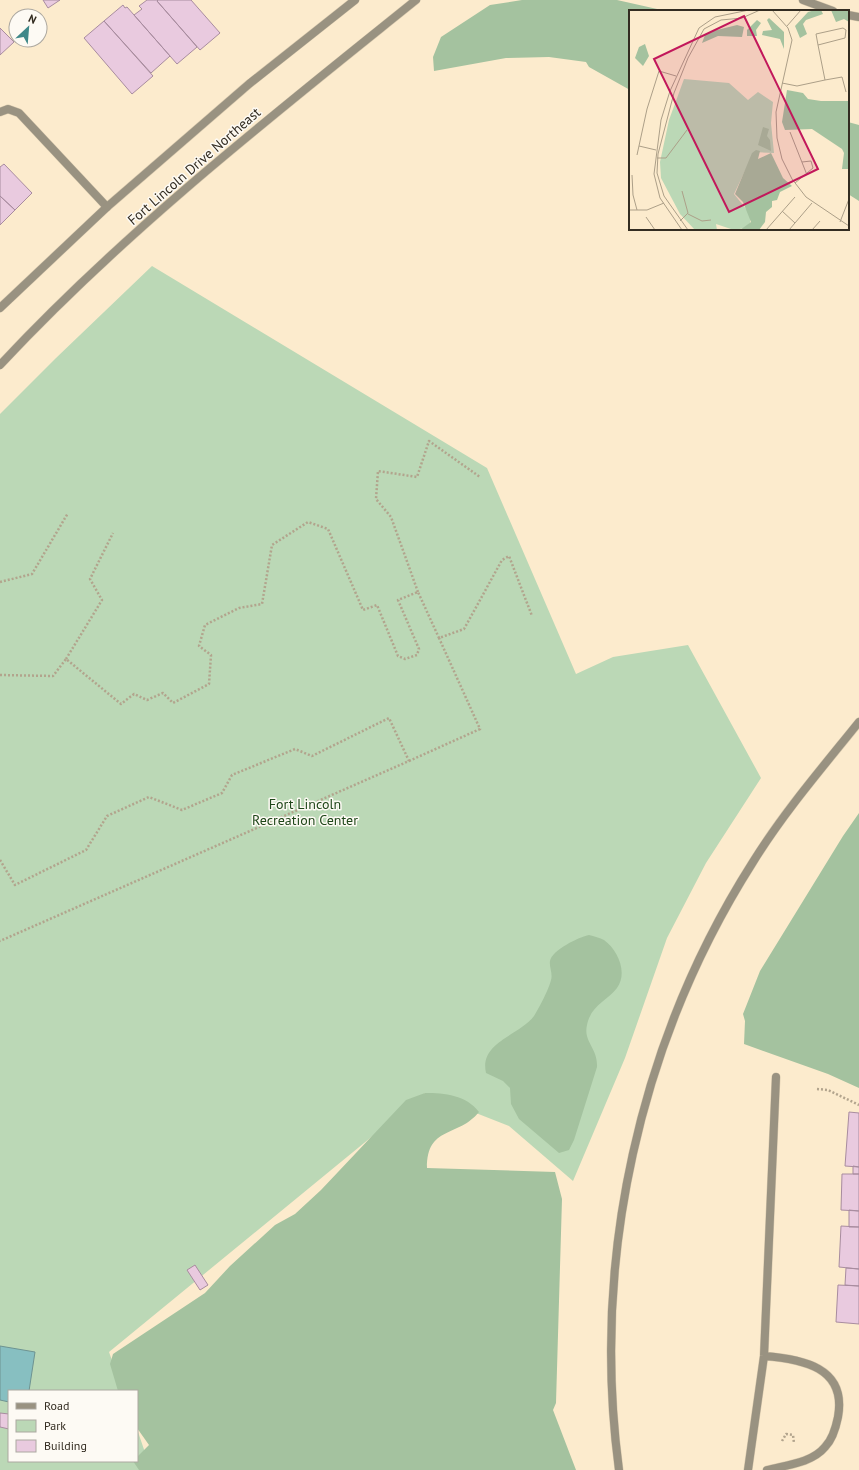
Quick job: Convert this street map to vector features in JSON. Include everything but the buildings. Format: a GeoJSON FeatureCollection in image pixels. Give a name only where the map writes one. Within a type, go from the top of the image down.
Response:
{"type":"FeatureCollection","features":[{"type":"Feature","properties":{"kind":"street","name":"Fort Lincoln Drive Northeast"},"geometry":{"type":"LineString","coordinates":[[0,308],[107,207],[249,84],[356,0]]}},
{"type":"Feature","properties":{"kind":"street","name":"Fort Lincoln Drive Northeast"},"geometry":{"type":"LineString","coordinates":[[0,365],[29,334],[123,244],[271,116],[416,0]]}},
{"type":"Feature","properties":{"kind":"street"},"geometry":{"type":"LineString","coordinates":[[803,0],[830,10]]}},
{"type":"Feature","properties":{"kind":"street"},"geometry":{"type":"LineString","coordinates":[[849,15],[859,17]]}},
{"type":"Feature","properties":{"kind":"street"},"geometry":{"type":"LineString","coordinates":[[0,112],[8,109],[20,113],[107,207]]}},
{"type":"Feature","properties":{"kind":"street"},"geometry":{"type":"LineString","coordinates":[[619,1470],[613,1412],[611,1353],[615,1265],[623,1200],[630,1164],[655,1072],[680,1004],[710,938],[737,887],[782,819],[859,722]]}},
{"type":"Feature","properties":{"kind":"street"},"geometry":{"type":"LineString","coordinates":[[748,1470],[764,1356],[776,1077]]}},
{"type":"Feature","properties":{"kind":"street"},"geometry":{"type":"LineString","coordinates":[[764,1356],[791,1358],[814,1366],[832,1380],[840,1403],[836,1430],[825,1448],[805,1461],[767,1470]]}},
{"type":"Feature","properties":{"kind":"path"},"geometry":{"type":"LineString","coordinates":[[0,941],[480,729],[418,592],[392,517],[376,500],[378,471],[417,477],[429,441],[480,477]]}},
{"type":"Feature","properties":{"kind":"path"},"geometry":{"type":"LineString","coordinates":[[0,582],[32,574],[68,513]]}},
{"type":"Feature","properties":{"kind":"path"},"geometry":{"type":"LineString","coordinates":[[66,659],[121,704],[134,694],[147,700],[163,693],[174,703],[209,684],[211,654],[199,646],[205,625],[239,608],[262,604],[272,545],[308,522],[328,529],[363,610],[377,605],[398,656],[406,659],[417,655],[419,649],[398,600],[418,592]]}},
{"type":"Feature","properties":{"kind":"path"},"geometry":{"type":"LineString","coordinates":[[0,675],[53,676],[66,659],[102,600],[90,578],[113,533]]}},
{"type":"Feature","properties":{"kind":"path"},"geometry":{"type":"LineString","coordinates":[[439,638],[464,629],[502,560],[509,556],[532,616]]}},
{"type":"Feature","properties":{"kind":"path"},"geometry":{"type":"LineString","coordinates":[[0,860],[15,885],[86,850],[107,816],[142,800],[149,797],[182,810],[222,793],[232,775],[295,749],[312,756],[389,718],[410,761]]}},
{"type":"Feature","properties":{"kind":"path"},"geometry":{"type":"LineString","coordinates":[[817,1089],[828,1090],[859,1105]]}},
{"type":"Feature","properties":{"kind":"path"},"geometry":{"type":"LineString","coordinates":[[782,1441],[786,1434],[793,1435],[794,1443]]}},
{"type":"Feature","properties":{"kind":"green space"},"geometry":{"type":"Polygon","coordinates":[[[522,0],[617,0],[662,10],[629,10],[629,89],[589,67],[586,62],[549,57],[506,58],[434,71],[433,57],[441,37],[490,5],[522,0]]]}},
{"type":"Feature","properties":{"kind":"green space"},"geometry":{"type":"Polygon","coordinates":[[[849,122],[859,125],[859,201],[849,195],[849,122]]]}},
{"type":"Feature","properties":{"kind":"green space","name":"Fort Lincoln Recreation Center"},"geometry":{"type":"Polygon","coordinates":[[[152,266],[487,468],[576,674],[613,657],[688,645],[761,778],[706,863],[667,938],[625,1058],[573,1181],[509,1126],[425,1093],[109,1352],[123,1390],[8,1390],[8,1462],[138,1462],[138,1432],[151,1470],[0,1470],[0,414],[152,266]]]}},
{"type":"Feature","properties":{"kind":"green space"},"geometry":{"type":"Polygon","coordinates":[[[859,813],[859,1088],[828,1074],[744,1044],[745,1021],[743,1014],[760,971],[843,836],[859,813]]]}},
{"type":"Feature","properties":{"kind":"green space"},"geometry":{"type":"Polygon","coordinates":[[[589,935],[604,940],[609,944],[620,962],[622,976],[617,988],[596,1008],[589,1018],[586,1031],[597,1060],[597,1067],[574,1140],[569,1150],[559,1153],[519,1119],[511,1104],[510,1088],[503,1081],[486,1073],[485,1062],[488,1054],[494,1047],[527,1023],[534,1016],[550,984],[552,975],[550,961],[552,957],[566,945],[579,938],[589,935]]]}},
{"type":"Feature","properties":{"kind":"green space"},"geometry":{"type":"Polygon","coordinates":[[[425,1093],[455,1096],[474,1106],[479,1112],[462,1126],[438,1138],[432,1145],[428,1154],[427,1168],[555,1172],[562,1199],[556,1403],[553,1410],[576,1470],[139,1470],[134,1462],[138,1462],[138,1456],[149,1445],[138,1429],[138,1390],[118,1390],[110,1364],[113,1354],[205,1293],[230,1266],[275,1225],[295,1214],[321,1190],[406,1100],[425,1093]]]}},
{"type":"Feature","properties":{"kind":"water"},"geometry":{"type":"Polygon","coordinates":[[[0,1346],[35,1352],[29,1390],[8,1390],[8,1402],[0,1400],[0,1346]]]}}]}
